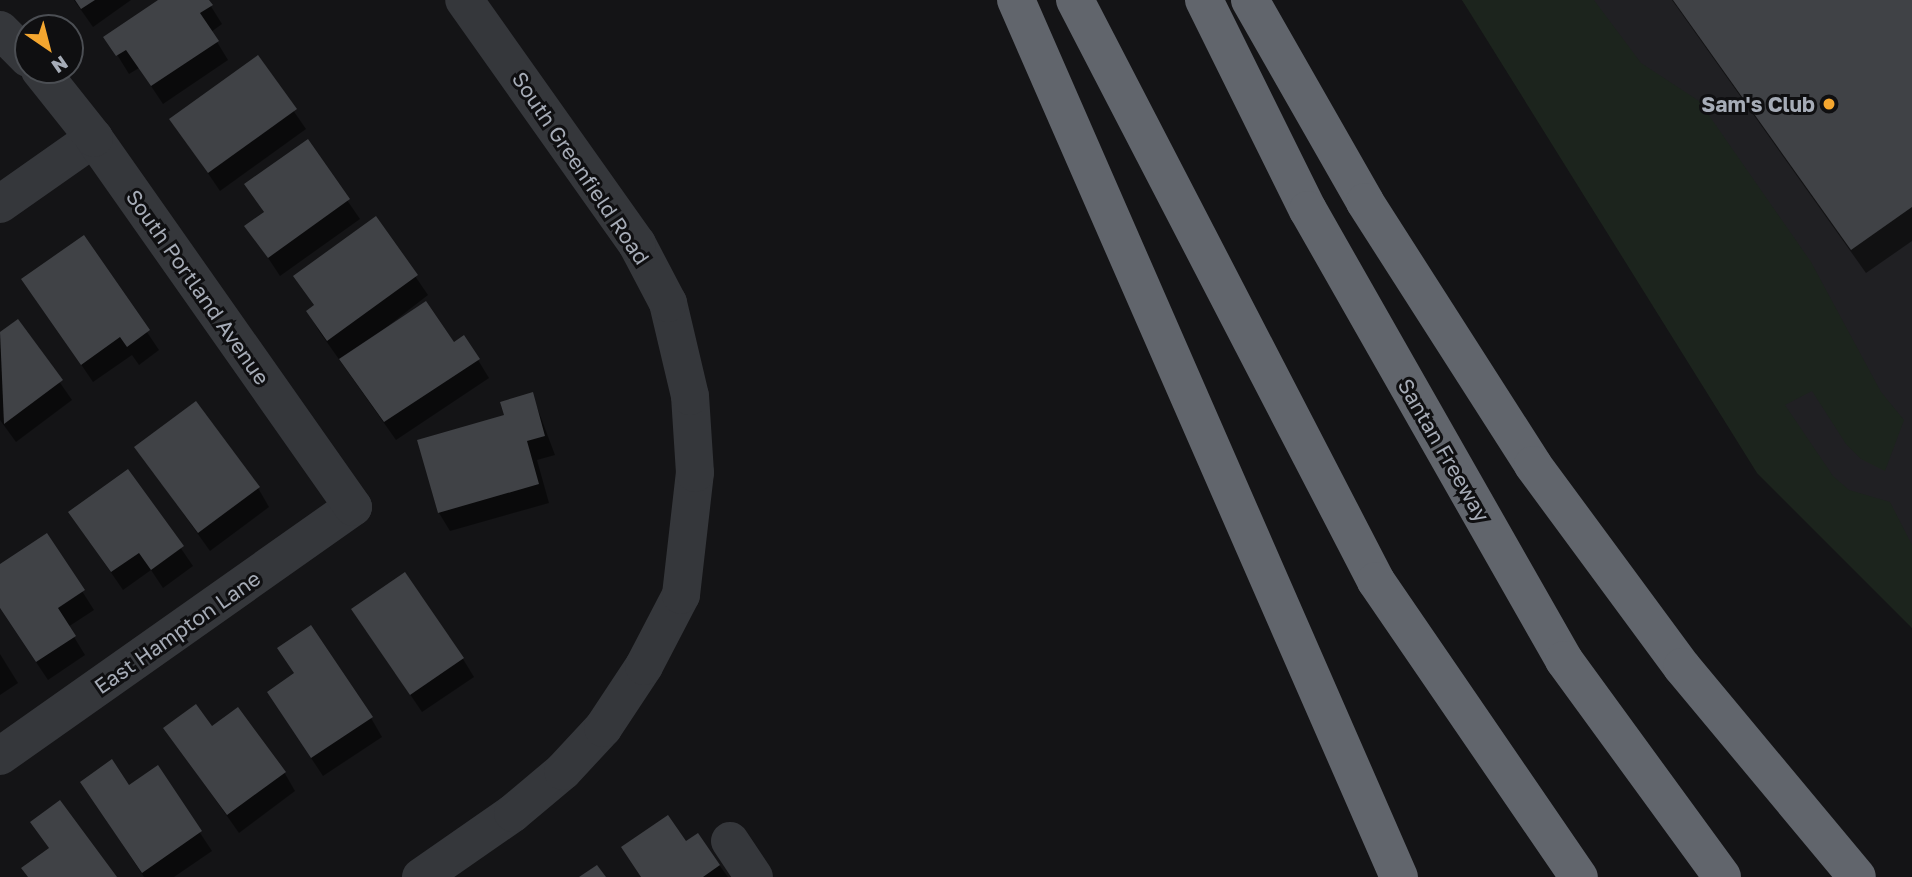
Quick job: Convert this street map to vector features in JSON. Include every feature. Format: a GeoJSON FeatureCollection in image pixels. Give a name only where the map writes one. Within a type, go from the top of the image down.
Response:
{"type":"FeatureCollection","features":[{"type":"Feature","properties":{"kind":"highway"},"geometry":{"type":"LineString","coordinates":[[1016,0],[1399,877]]}},
{"type":"Feature","properties":{"kind":"highway"},"geometry":{"type":"LineString","coordinates":[[1075,0],[1376,581],[1579,877]]}},
{"type":"Feature","properties":{"kind":"highway","name":"Santan Freeway"},"geometry":{"type":"LineString","coordinates":[[1204,0],[1308,210],[1564,660],[1722,877]]}},
{"type":"Feature","properties":{"kind":"highway"},"geometry":{"type":"LineString","coordinates":[[1250,0],[1365,202],[1533,465],[1682,667],[1857,877]]}},
{"type":"Feature","properties":{"kind":"street","name":"South Greenfield Road"},"geometry":{"type":"LineString","coordinates":[[421,877],[513,813],[563,771],[603,728],[644,666],[681,594],[695,473],[690,396],[668,303],[637,244],[464,0]]}},
{"type":"Feature","properties":{"kind":"street"},"geometry":{"type":"LineString","coordinates":[[0,30],[14,44]]}},
{"type":"Feature","properties":{"kind":"street","name":"South Portland Avenue"},"geometry":{"type":"LineString","coordinates":[[51,84],[94,138],[353,507]]}},
{"type":"Feature","properties":{"kind":"street"},"geometry":{"type":"LineString","coordinates":[[0,204],[94,138]]}},
{"type":"Feature","properties":{"kind":"street","name":"East Hampton Lane"},"geometry":{"type":"LineString","coordinates":[[0,756],[353,507]]}},
{"type":"Feature","properties":{"kind":"street"},"geometry":{"type":"LineString","coordinates":[[730,841],[754,877]]}},
{"type":"Feature","properties":{"kind":"shaded area"},"geometry":{"type":"Polygon","coordinates":[[[1462,0],[1912,0],[1912,628],[1462,0]]]}},
{"type":"Feature","properties":{"kind":"shaded area"},"geometry":{"type":"Polygon","coordinates":[[[1462,0],[1594,0],[1641,63],[1699,101],[1811,262],[1881,392],[1904,420],[1885,471],[1861,459],[1846,444],[1812,391],[1785,405],[1833,476],[1849,490],[1890,502],[1912,545],[1912,628],[1757,473],[1462,0]]]}},
{"type":"Feature","properties":{"kind":"building"},"geometry":{"type":"Polygon","coordinates":[[[75,0],[95,0],[81,9],[75,0]]]}},
{"type":"Feature","properties":{"kind":"building"},"geometry":{"type":"Polygon","coordinates":[[[158,0],[209,0],[213,5],[200,13],[219,41],[151,86],[126,50],[116,56],[103,37],[158,0]]]}},
{"type":"Feature","properties":{"kind":"building","name":"Sam's Club"},"geometry":{"type":"Polygon","coordinates":[[[1673,0],[1912,0],[1912,207],[1851,250],[1673,0]]]}},
{"type":"Feature","properties":{"kind":"building"},"geometry":{"type":"Polygon","coordinates":[[[258,55],[297,109],[208,173],[169,119],[258,55]]]}},
{"type":"Feature","properties":{"kind":"building"},"geometry":{"type":"Polygon","coordinates":[[[308,139],[350,199],[268,258],[244,226],[264,212],[244,184],[308,139]]]}},
{"type":"Feature","properties":{"kind":"building"},"geometry":{"type":"Polygon","coordinates":[[[376,216],[418,275],[327,341],[306,311],[314,305],[293,276],[376,216]]]}},
{"type":"Feature","properties":{"kind":"building"},"geometry":{"type":"Polygon","coordinates":[[[84,235],[150,330],[127,347],[120,337],[81,365],[21,279],[84,235]]]}},
{"type":"Feature","properties":{"kind":"building"},"geometry":{"type":"Polygon","coordinates":[[[426,301],[454,342],[464,335],[480,359],[384,422],[339,359],[426,301]]]}},
{"type":"Feature","properties":{"kind":"building"},"geometry":{"type":"Polygon","coordinates":[[[18,319],[63,380],[4,424],[0,332],[18,319]]]}},
{"type":"Feature","properties":{"kind":"building"},"geometry":{"type":"Polygon","coordinates":[[[533,392],[545,436],[527,441],[539,484],[438,513],[417,440],[504,415],[500,402],[533,392]]]}},
{"type":"Feature","properties":{"kind":"building"},"geometry":{"type":"Polygon","coordinates":[[[196,401],[260,487],[198,533],[134,447],[196,401]]]}},
{"type":"Feature","properties":{"kind":"building"},"geometry":{"type":"Polygon","coordinates":[[[128,469],[184,546],[151,570],[139,553],[111,572],[68,512],[128,469]]]}},
{"type":"Feature","properties":{"kind":"building"},"geometry":{"type":"Polygon","coordinates":[[[47,533],[85,590],[58,608],[76,636],[36,662],[0,608],[0,564],[47,533]]]}},
{"type":"Feature","properties":{"kind":"building"},"geometry":{"type":"Polygon","coordinates":[[[405,572],[464,658],[410,695],[351,609],[405,572]]]}},
{"type":"Feature","properties":{"kind":"building"},"geometry":{"type":"Polygon","coordinates":[[[311,625],[373,717],[311,758],[267,692],[294,673],[277,648],[311,625]]]}},
{"type":"Feature","properties":{"kind":"building"},"geometry":{"type":"Polygon","coordinates":[[[196,704],[212,726],[238,707],[286,772],[227,815],[163,728],[196,704]]]}},
{"type":"Feature","properties":{"kind":"building"},"geometry":{"type":"Polygon","coordinates":[[[112,759],[129,785],[158,765],[202,831],[142,873],[80,782],[112,759]]]}},
{"type":"Feature","properties":{"kind":"building"},"geometry":{"type":"Polygon","coordinates":[[[60,800],[117,877],[28,877],[21,868],[49,848],[30,822],[60,800]]]}},
{"type":"Feature","properties":{"kind":"building"},"geometry":{"type":"Polygon","coordinates":[[[668,815],[686,841],[698,833],[720,865],[703,877],[641,877],[621,847],[668,815]]]}},
{"type":"Feature","properties":{"kind":"building"},"geometry":{"type":"Polygon","coordinates":[[[597,865],[606,877],[579,877],[597,865]]]}},
{"type":"Feature","properties":{"kind":"place","name":"Sam's Club"},"geometry":{"type":"Point","coordinates":[1829,104]}}]}
